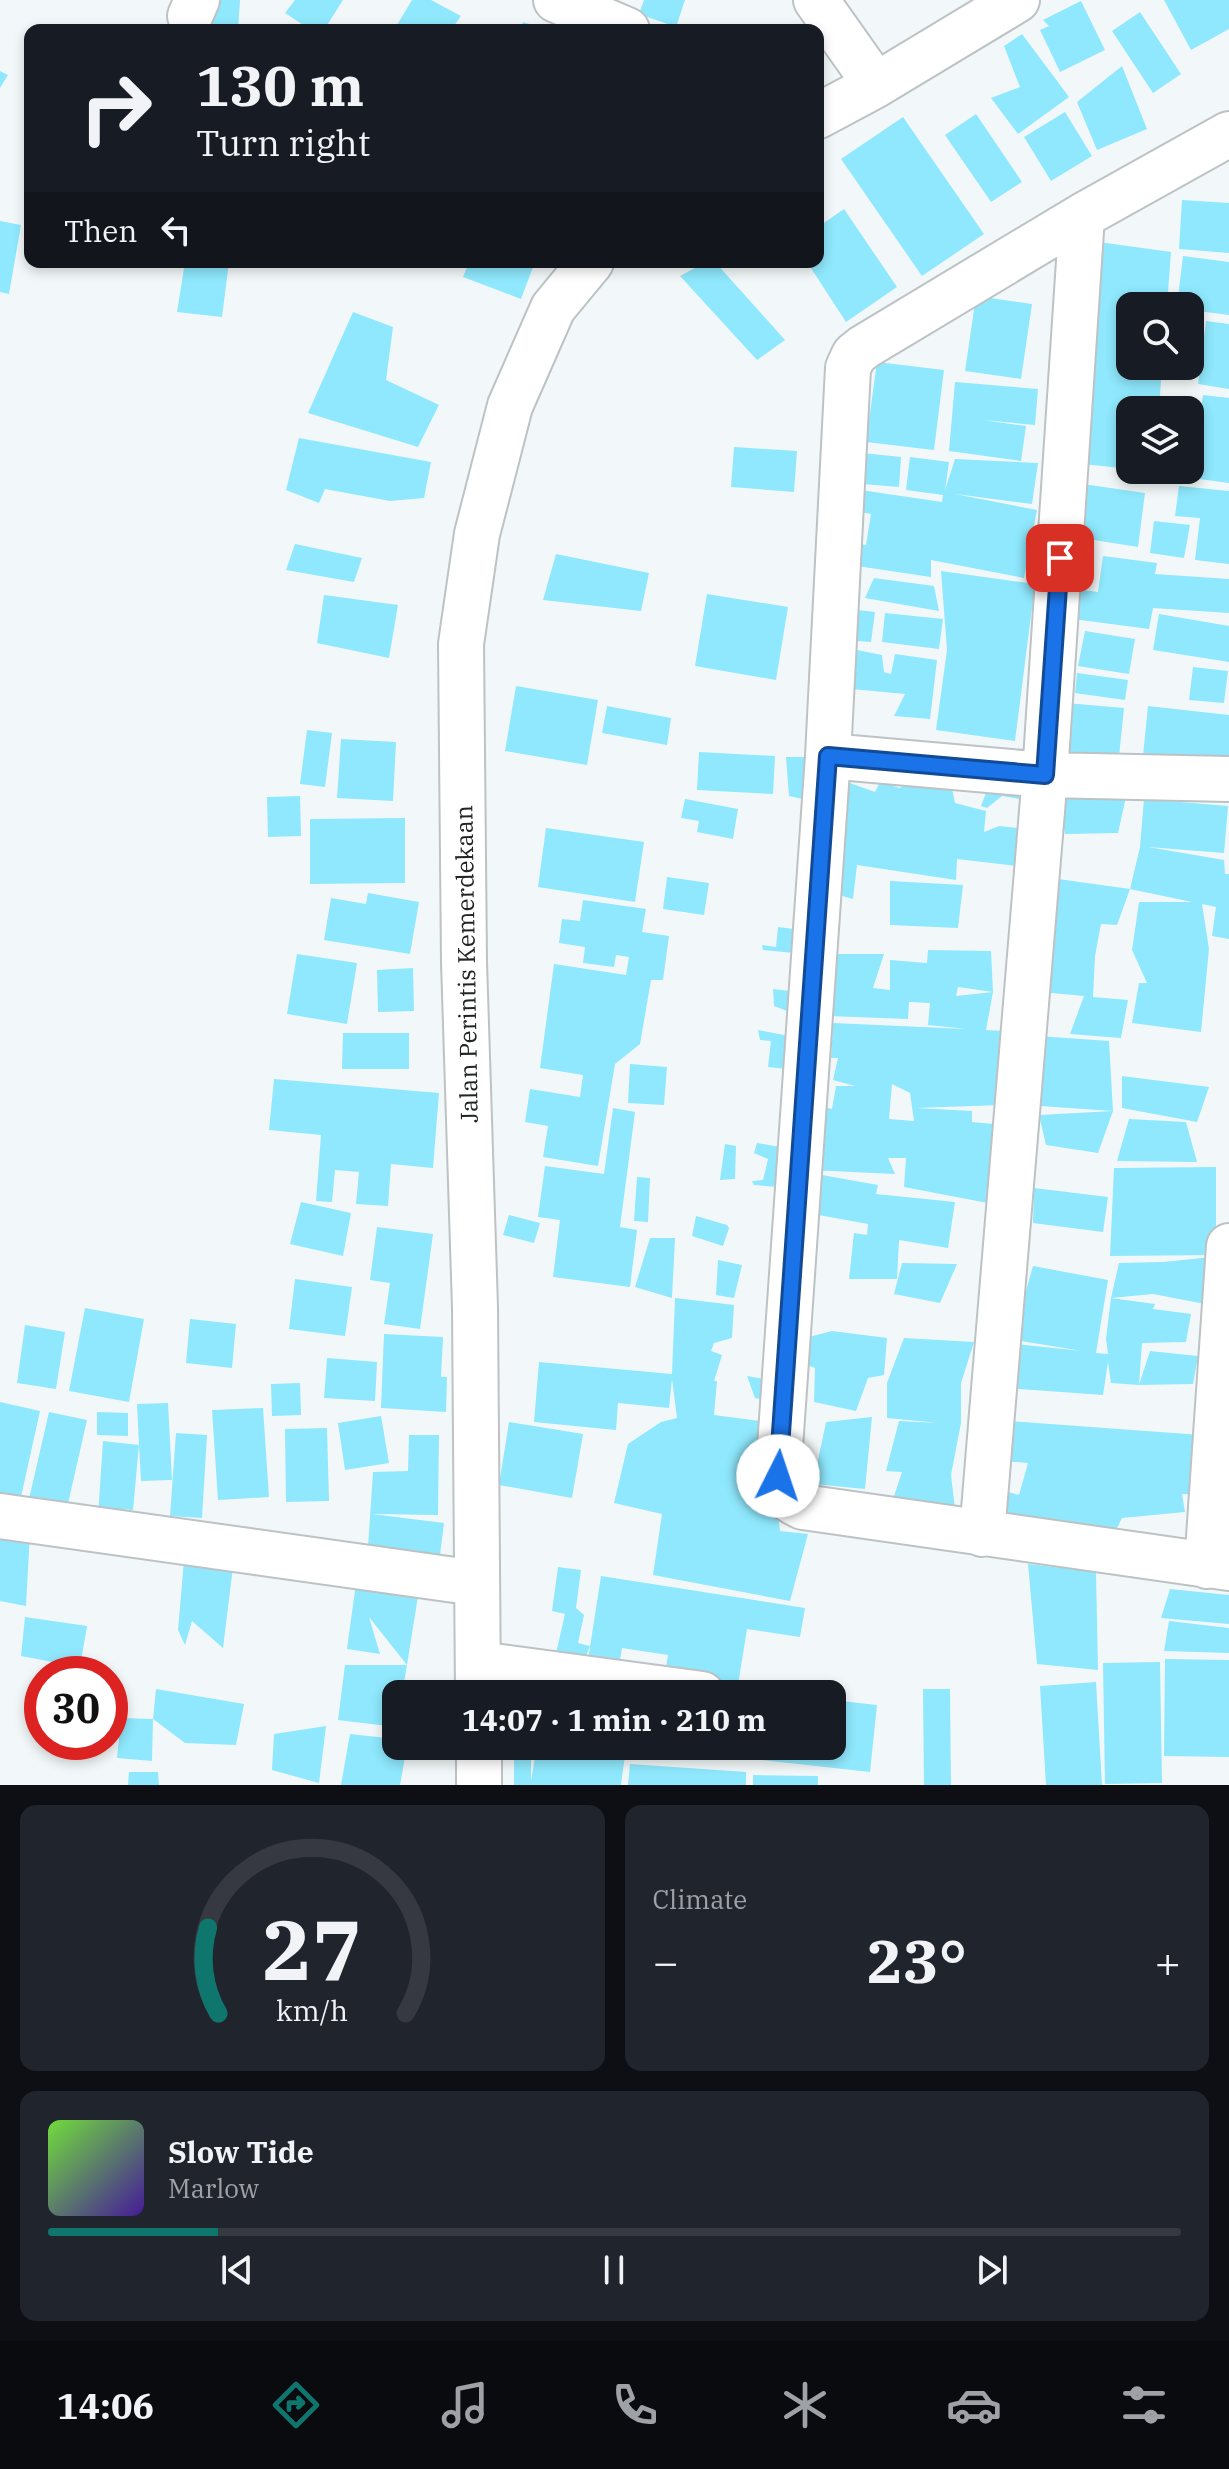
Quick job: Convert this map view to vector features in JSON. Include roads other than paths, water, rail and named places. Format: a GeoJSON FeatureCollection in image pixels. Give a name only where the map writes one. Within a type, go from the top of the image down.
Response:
{"type":"FeatureCollection","features":[{"type":"Feature","properties":{"kind":"street"},"geometry":{"type":"LineString","coordinates":[[556,0],[613,24]]}},
{"type":"Feature","properties":{"kind":"street"},"geometry":{"type":"LineString","coordinates":[[816,0],[876,85]]}},
{"type":"Feature","properties":{"kind":"street"},"geometry":{"type":"LineString","coordinates":[[824,111],[876,85],[1017,0]]}},
{"type":"Feature","properties":{"kind":"street"},"geometry":{"type":"LineString","coordinates":[[1229,134],[1082,216],[864,347],[854,355],[848,368],[828,756],[779,1489],[790,1501],[803,1507],[1218,1567],[1229,1246]]}},
{"type":"Feature","properties":{"kind":"street"},"geometry":{"type":"LineString","coordinates":[[982,1534],[1045,775],[1082,216]]}},
{"type":"Feature","properties":{"kind":"street","name":"Jalan Perintis Kemerdekaan"},"geometry":{"type":"LineString","coordinates":[[478,1679],[475,1308],[464,962],[461,644],[477,534],[510,406],[553,308],[586,268]]}},
{"type":"Feature","properties":{"kind":"street"},"geometry":{"type":"LineString","coordinates":[[828,756],[1045,775],[1229,779]]}},
{"type":"Feature","properties":{"kind":"street"},"geometry":{"type":"LineString","coordinates":[[0,1516],[476,1583]]}},
{"type":"Feature","properties":{"kind":"street"},"geometry":{"type":"LineString","coordinates":[[479,1760],[479,1785]]}}]}
